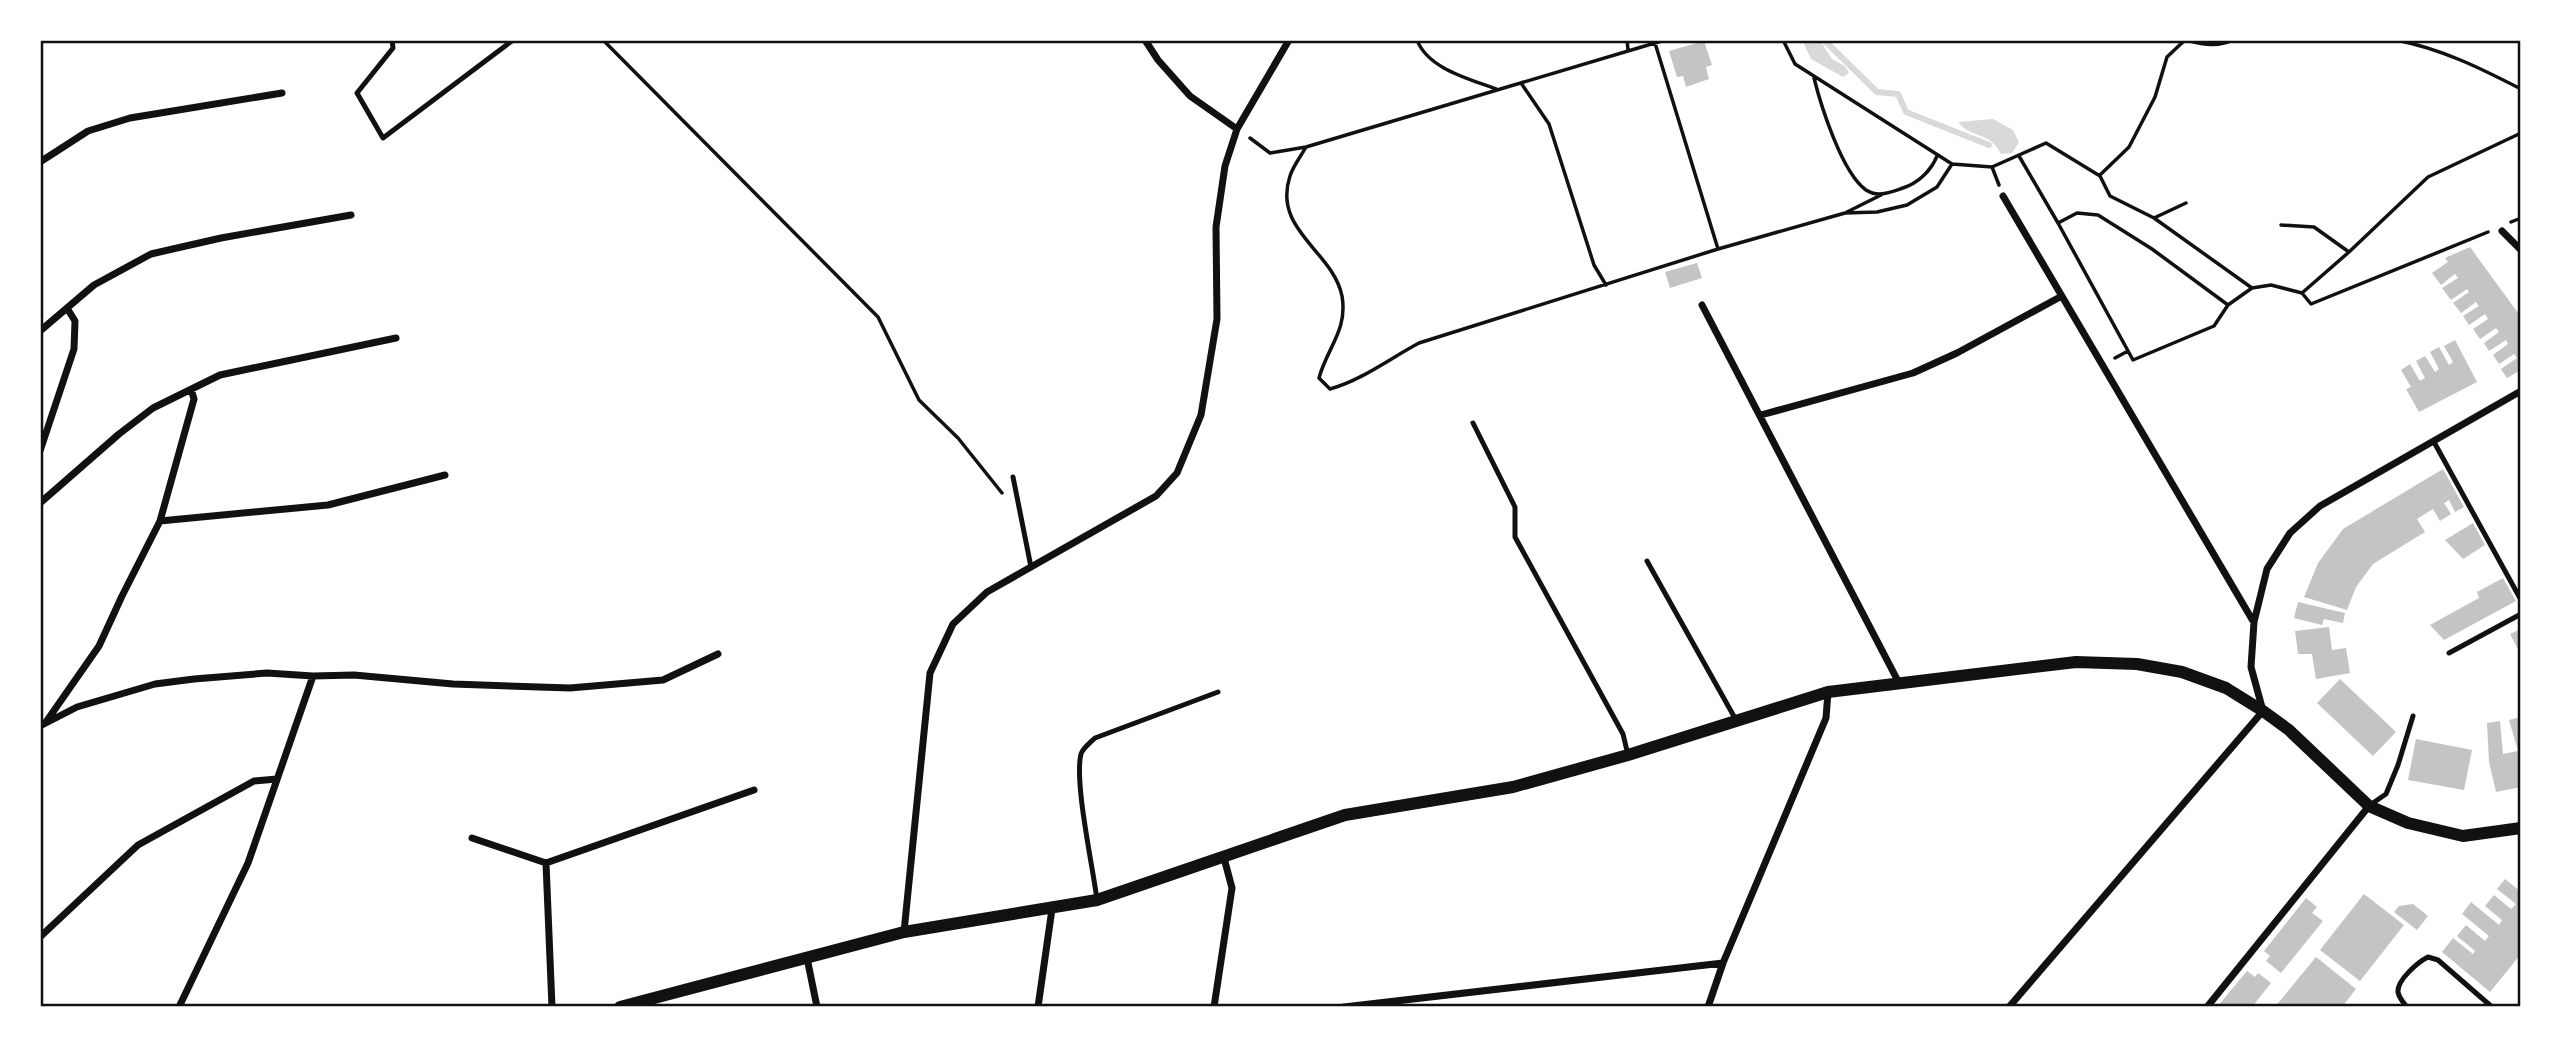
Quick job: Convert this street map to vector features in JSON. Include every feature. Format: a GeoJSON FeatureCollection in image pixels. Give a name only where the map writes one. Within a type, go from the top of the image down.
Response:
{"type":"FeatureCollection","features":[{"type":"Feature","properties":{"kind":"street"},"geometry":{"type":"LineString","coordinates":[[1144,40],[1190,96],[1237,129]]}},
{"type":"Feature","properties":{"kind":"street"},"geometry":{"type":"LineString","coordinates":[[904,932],[930,673],[953,624],[987,592],[1156,496],[1177,473],[1201,415],[1217,319],[1216,227],[1225,166],[1237,129],[1289,40]]}},
{"type":"Feature","properties":{"kind":"street"},"geometry":{"type":"LineString","coordinates":[[40,162],[88,131],[130,118],[282,93]]}},
{"type":"Feature","properties":{"kind":"street"},"geometry":{"type":"LineString","coordinates":[[2003,196],[2060,297],[2254,622]]}},
{"type":"Feature","properties":{"kind":"street"},"geometry":{"type":"LineString","coordinates":[[40,331],[94,285],[151,254],[221,238],[351,215]]}},
{"type":"Feature","properties":{"kind":"street"},"geometry":{"type":"LineString","coordinates":[[2500,230],[2521,250]]}},
{"type":"Feature","properties":{"kind":"street"},"geometry":{"type":"LineString","coordinates":[[1761,415],[1913,373],[1956,354],[2060,297]]}},
{"type":"Feature","properties":{"kind":"street"},"geometry":{"type":"LineString","coordinates":[[1702,305],[1899,683]]}},
{"type":"Feature","properties":{"kind":"street"},"geometry":{"type":"LineString","coordinates":[[40,451],[74,349],[75,321],[67,308]]}},
{"type":"Feature","properties":{"kind":"street"},"geometry":{"type":"LineString","coordinates":[[40,503],[153,408],[220,375],[396,338]]}},
{"type":"Feature","properties":{"kind":"street"},"geometry":{"type":"LineString","coordinates":[[43,725],[99,646],[160,521],[194,399],[191,389]]}},
{"type":"Feature","properties":{"kind":"street"},"geometry":{"type":"LineString","coordinates":[[2263,711],[2251,667],[2254,622],[2267,569],[2290,533],[2320,506],[2521,391]]}},
{"type":"Feature","properties":{"kind":"street"},"geometry":{"type":"LineString","coordinates":[[160,521],[328,505],[445,475]]}},
{"type":"Feature","properties":{"kind":"street"},"geometry":{"type":"LineString","coordinates":[[43,725],[77,707],[155,684],[267,673],[354,675],[453,684],[570,688],[663,680],[718,654]]}},
{"type":"Feature","properties":{"kind":"street"},"geometry":{"type":"LineString","coordinates":[[620,1007],[904,932],[1097,900],[1345,815],[1513,787],[1628,755],[1828,692],[2076,662],[2137,664],[2182,672],[2226,688],[2289,730],[2369,806],[2408,823],[2463,836],[2521,828]]}},
{"type":"Feature","properties":{"kind":"street"},"geometry":{"type":"LineString","coordinates":[[179,1007],[248,863],[313,676]]}},
{"type":"Feature","properties":{"kind":"street"},"geometry":{"type":"LineString","coordinates":[[1708,1007],[1723,963],[1826,718],[1828,692]]}},
{"type":"Feature","properties":{"kind":"street"},"geometry":{"type":"LineString","coordinates":[[2009,1007],[2263,711]]}},
{"type":"Feature","properties":{"kind":"street"},"geometry":{"type":"LineString","coordinates":[[40,937],[138,845],[254,781],[276,779]]}},
{"type":"Feature","properties":{"kind":"street"},"geometry":{"type":"LineString","coordinates":[[472,838],[546,863],[754,790]]}},
{"type":"Feature","properties":{"kind":"street"},"geometry":{"type":"LineString","coordinates":[[2207,1007],[2369,806]]}},
{"type":"Feature","properties":{"kind":"street"},"geometry":{"type":"LineString","coordinates":[[1214,1007],[1232,888],[1224,858]]}},
{"type":"Feature","properties":{"kind":"street"},"geometry":{"type":"LineString","coordinates":[[546,863],[552,1007]]}},
{"type":"Feature","properties":{"kind":"street"},"geometry":{"type":"LineString","coordinates":[[1038,1007],[1052,909]]}},
{"type":"Feature","properties":{"kind":"street"},"geometry":{"type":"LineString","coordinates":[[807,958],[817,1007]]}},
{"type":"Feature","properties":{"kind":"street"},"geometry":{"type":"LineString","coordinates":[[1344,1007],[1723,963]]}},
{"type":"Feature","properties":{"kind":"lane"},"geometry":{"type":"LineString","coordinates":[[392,40],[393,48],[357,93],[383,138],[513,40]]}},
{"type":"Feature","properties":{"kind":"lane"},"geometry":{"type":"LineString","coordinates":[[1473,423],[1514,508],[1515,537],[1623,734],[1628,755]]}},
{"type":"Feature","properties":{"kind":"lane"},"geometry":{"type":"LineString","coordinates":[[2434,442],[2521,600]]}},
{"type":"Feature","properties":{"kind":"lane"},"geometry":{"type":"LineString","coordinates":[[1013,477],[1018,514],[1031,567]]}},
{"type":"Feature","properties":{"kind":"lane"},"geometry":{"type":"LineString","coordinates":[[1647,561],[1736,720]]}},
{"type":"Feature","properties":{"kind":"lane"},"geometry":{"type":"LineString","coordinates":[[2449,653],[2521,614]]}},
{"type":"Feature","properties":{"kind":"lane"},"geometry":{"type":"LineString","coordinates":[[1097,900],[1081,789],[1079,768],[1082,751],[1095,738],[1218,692]]}},
{"type":"Feature","properties":{"kind":"lane"},"geometry":{"type":"LineString","coordinates":[[2369,806],[2386,794],[2413,716]]}},
{"type":"Feature","properties":{"kind":"lane"},"geometry":{"type":"LineString","coordinates":[[2407,1007],[2398,995],[2398,986],[2419,962],[2428,957],[2438,960],[2492,1007]]}},
{"type":"Feature","properties":{"kind":"path"},"geometry":{"type":"LineString","coordinates":[[603,40],[878,317],[919,400],[958,438],[1018,514]]}},
{"type":"Feature","properties":{"kind":"path"},"geometry":{"type":"LineString","coordinates":[[1417,40],[1420,48],[1443,68],[1498,90]]}},
{"type":"Feature","properties":{"kind":"path"},"geometry":{"type":"LineString","coordinates":[[1627,40],[1628,50]]}},
{"type":"Feature","properties":{"kind":"path"},"geometry":{"type":"LineString","coordinates":[[1237,129],[1270,153],[1306,147],[1665,40]]}},
{"type":"Feature","properties":{"kind":"path"},"geometry":{"type":"LineString","coordinates":[[1783,40],[1795,64],[1952,164],[1992,167],[2046,143],[2100,176],[2110,196],[2154,218],[2252,288]]}},
{"type":"Feature","properties":{"kind":"path"},"geometry":{"type":"LineString","coordinates":[[2100,176],[2129,147],[2155,97],[2167,57],[2185,40],[2210,46],[2223,45],[2233,40]]}},
{"type":"Feature","properties":{"kind":"path"},"geometry":{"type":"LineString","coordinates":[[2396,40],[2427,46],[2463,60],[2521,89]]}},
{"type":"Feature","properties":{"kind":"path"},"geometry":{"type":"LineString","coordinates":[[1656,43],[1718,249]]}},
{"type":"Feature","properties":{"kind":"path"},"geometry":{"type":"LineString","coordinates":[[1813,76],[1822,109],[1854,177],[1867,191],[1883,195]]}},
{"type":"Feature","properties":{"kind":"path"},"geometry":{"type":"LineString","coordinates":[[1521,83],[1549,124],[1594,265],[1606,285]]}},
{"type":"Feature","properties":{"kind":"path"},"geometry":{"type":"LineString","coordinates":[[2302,293],[2428,177],[2521,133]]}},
{"type":"Feature","properties":{"kind":"path"},"geometry":{"type":"LineString","coordinates":[[1306,147],[1289,176],[1287,205],[1299,234],[1329,266],[1342,296],[1340,332],[1323,363],[1319,378],[1330,389],[1353,382],[1376,366],[1419,344],[1718,249],[1845,213],[1883,195],[1911,186],[1933,167],[1937,156]]}},
{"type":"Feature","properties":{"kind":"path"},"geometry":{"type":"LineString","coordinates":[[2019,156],[2059,223],[2133,360],[2214,326],[2228,305],[2252,288],[2271,285],[2302,293],[2311,304],[2500,230]]}},
{"type":"Feature","properties":{"kind":"path"},"geometry":{"type":"LineString","coordinates":[[1845,213],[1877,212],[1907,205],[1937,187],[1952,164]]}},
{"type":"Feature","properties":{"kind":"path"},"geometry":{"type":"LineString","coordinates":[[2154,218],[2186,203]]}},
{"type":"Feature","properties":{"kind":"path"},"geometry":{"type":"LineString","coordinates":[[2059,223],[2077,213],[2098,215],[2151,249],[2228,305]]}},
{"type":"Feature","properties":{"kind":"path"},"geometry":{"type":"LineString","coordinates":[[2509,223],[2521,218]]}},
{"type":"Feature","properties":{"kind":"path"},"geometry":{"type":"LineString","coordinates":[[2281,225],[2314,227],[2349,252]]}},
{"type":"Feature","properties":{"kind":"shaded area"},"geometry":{"type":"Polygon","coordinates":[[[1806,40],[1820,40],[1832,59],[1845,66],[1849,73],[1843,77],[1811,59],[1804,44],[1806,40]]]}},
{"type":"Feature","properties":{"kind":"shaded area"},"geometry":{"type":"Polygon","coordinates":[[[1993,119],[2013,130],[2019,142],[2012,153],[2001,154],[1986,138],[1969,131],[1958,122],[1993,119]]]}},
{"type":"Feature","properties":{"kind":"building"},"geometry":{"type":"Polygon","coordinates":[[[1704,41],[1712,65],[1706,67],[1709,79],[1686,87],[1683,76],[1677,77],[1669,51],[1704,41]]]}},
{"type":"Feature","properties":{"kind":"building"},"geometry":{"type":"Polygon","coordinates":[[[2470,247],[2521,317],[2521,370],[2507,378],[2501,369],[2517,358],[2514,354],[2499,364],[2493,355],[2508,344],[2506,340],[2489,351],[2484,343],[2499,332],[2496,328],[2480,339],[2473,329],[2488,319],[2485,314],[2469,325],[2463,316],[2479,306],[2476,302],[2461,313],[2453,303],[2469,292],[2467,289],[2451,300],[2442,288],[2458,278],[2455,274],[2441,285],[2432,273],[2448,262],[2445,258],[2470,247]]]}},
{"type":"Feature","properties":{"kind":"building"},"geometry":{"type":"Polygon","coordinates":[[[1697,263],[1702,278],[1670,288],[1665,272],[1697,263]]]}},
{"type":"Feature","properties":{"kind":"building"},"geometry":{"type":"Polygon","coordinates":[[[2455,340],[2477,382],[2419,412],[2406,389],[2411,387],[2401,370],[2410,364],[2420,381],[2425,378],[2416,361],[2425,356],[2435,372],[2439,369],[2430,352],[2439,347],[2449,365],[2453,362],[2444,346],[2455,340]]]}},
{"type":"Feature","properties":{"kind":"building"},"geometry":{"type":"Polygon","coordinates":[[[2443,469],[2464,507],[2455,512],[2449,500],[2444,503],[2451,514],[2440,521],[2433,509],[2417,519],[2425,532],[2373,564],[2356,587],[2347,610],[2304,597],[2318,563],[2343,529],[2443,469]]]}},
{"type":"Feature","properties":{"kind":"building"},"geometry":{"type":"Polygon","coordinates":[[[2473,523],[2485,545],[2463,559],[2445,540],[2473,523]]]}},
{"type":"Feature","properties":{"kind":"building"},"geometry":{"type":"Polygon","coordinates":[[[2503,578],[2516,601],[2444,640],[2430,625],[2479,598],[2477,592],[2503,578]]]}},
{"type":"Feature","properties":{"kind":"building"},"geometry":{"type":"Polygon","coordinates":[[[2298,602],[2345,613],[2343,623],[2324,619],[2322,625],[2294,618],[2298,602]]]}},
{"type":"Feature","properties":{"kind":"building"},"geometry":{"type":"Polygon","coordinates":[[[2329,627],[2332,650],[2346,648],[2350,673],[2316,679],[2312,654],[2298,654],[2295,631],[2329,627]]]}},
{"type":"Feature","properties":{"kind":"building"},"geometry":{"type":"Polygon","coordinates":[[[2521,629],[2521,655],[2510,634],[2521,629]]]}},
{"type":"Feature","properties":{"kind":"building"},"geometry":{"type":"Polygon","coordinates":[[[2340,679],[2396,732],[2373,756],[2317,703],[2340,679]]]}},
{"type":"Feature","properties":{"kind":"building"},"geometry":{"type":"Polygon","coordinates":[[[2521,717],[2521,787],[2496,792],[2489,762],[2487,723],[2500,721],[2503,754],[2518,751],[2509,720],[2521,717]]]}},
{"type":"Feature","properties":{"kind":"building"},"geometry":{"type":"Polygon","coordinates":[[[2416,739],[2472,750],[2464,790],[2408,780],[2416,739]]]}},
{"type":"Feature","properties":{"kind":"building"},"geometry":{"type":"Polygon","coordinates":[[[2505,879],[2521,892],[2521,954],[2490,992],[2442,952],[2453,938],[2473,954],[2475,951],[2457,936],[2466,925],[2485,941],[2489,936],[2462,914],[2471,902],[2499,925],[2502,920],[2485,906],[2494,895],[2511,909],[2516,904],[2497,889],[2505,879]]]}},
{"type":"Feature","properties":{"kind":"building"},"geometry":{"type":"Polygon","coordinates":[[[2364,894],[2404,925],[2360,981],[2320,950],[2364,894]]]}},
{"type":"Feature","properties":{"kind":"building"},"geometry":{"type":"Polygon","coordinates":[[[2306,898],[2317,907],[2312,913],[2323,921],[2281,973],[2266,961],[2270,956],[2264,951],[2306,898]]]}},
{"type":"Feature","properties":{"kind":"building"},"geometry":{"type":"Polygon","coordinates":[[[2413,904],[2428,916],[2417,930],[2394,912],[2399,906],[2413,904]]]}},
{"type":"Feature","properties":{"kind":"building"},"geometry":{"type":"Polygon","coordinates":[[[2316,957],[2356,989],[2342,1007],[2275,1007],[2316,957]]]}},
{"type":"Feature","properties":{"kind":"building"},"geometry":{"type":"Polygon","coordinates":[[[2247,971],[2255,977],[2258,973],[2271,983],[2252,1007],[2217,1007],[2247,971]]]}},
{"type":"Feature","properties":{"kind":"waterway"},"geometry":{"type":"LineString","coordinates":[[1824,40],[1877,92],[1898,94],[1906,112],[1989,145]]}}]}
